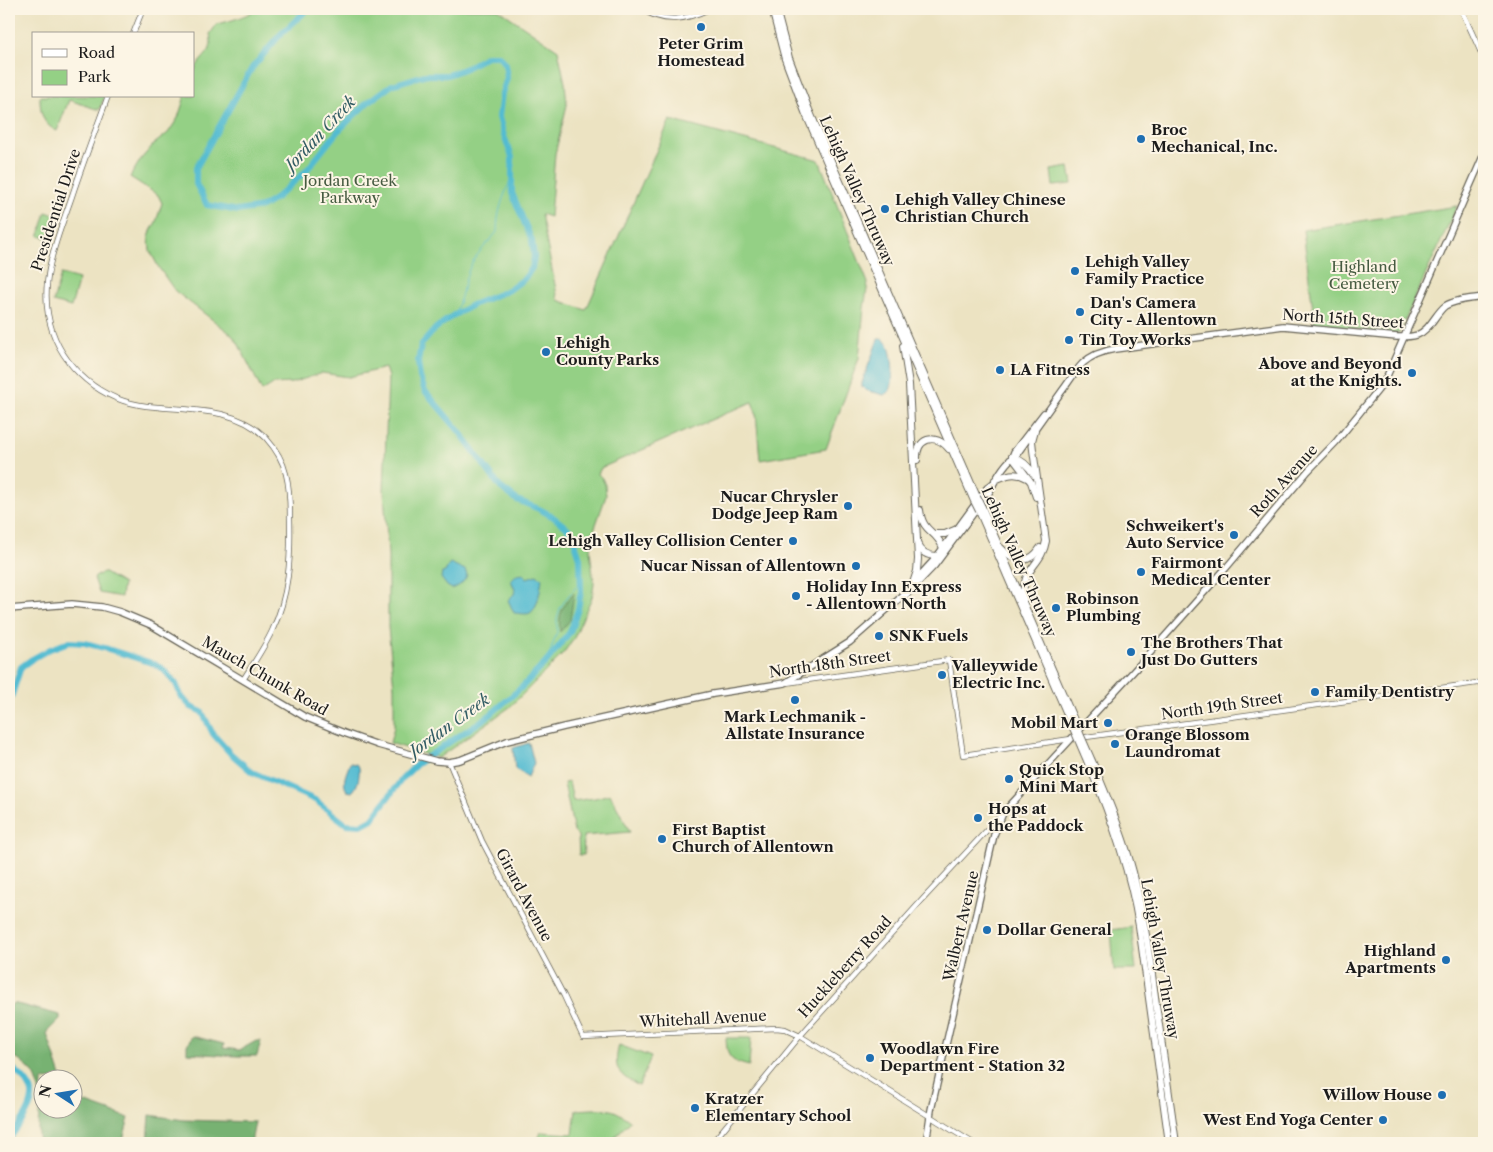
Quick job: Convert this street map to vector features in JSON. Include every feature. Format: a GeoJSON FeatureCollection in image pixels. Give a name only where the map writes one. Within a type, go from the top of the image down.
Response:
{"type":"FeatureCollection","features":[{"type":"Feature","properties":{"kind":"highway","name":"Lehigh Valley Thruway"},"geometry":{"type":"LineString","coordinates":[[772,9],[785,59],[797,94],[954,454],[997,543],[1072,721]]}},
{"type":"Feature","properties":{"kind":"highway","name":"Lehigh Valley Thruway"},"geometry":{"type":"LineString","coordinates":[[776,9],[789,58],[809,110],[975,499]]}},
{"type":"Feature","properties":{"kind":"highway"},"geometry":{"type":"LineString","coordinates":[[899,329],[909,377],[918,543],[918,565],[913,583]]}},
{"type":"Feature","properties":{"kind":"highway"},"geometry":{"type":"LineString","coordinates":[[1024,605],[1023,590],[1025,578],[1042,554],[1046,544],[1032,444],[1035,430]]}},
{"type":"Feature","properties":{"kind":"highway"},"geometry":{"type":"LineString","coordinates":[[918,543],[921,550],[925,553],[941,553],[939,539],[923,524],[920,513],[917,451],[923,443],[934,439],[944,444],[954,454]]}},
{"type":"Feature","properties":{"kind":"highway"},"geometry":{"type":"LineString","coordinates":[[1012,458],[1021,460],[1028,466],[1038,483]]}},
{"type":"Feature","properties":{"kind":"highway"},"geometry":{"type":"LineString","coordinates":[[997,543],[1009,556],[1019,560],[1031,558],[1039,550],[1042,543],[1035,493],[1030,480],[1012,458]]}},
{"type":"Feature","properties":{"kind":"highway"},"geometry":{"type":"LineString","coordinates":[[995,480],[1012,474],[1021,475],[1030,480]]}},
{"type":"Feature","properties":{"kind":"highway","name":"Lehigh Valley Thruway"},"geometry":{"type":"LineString","coordinates":[[980,509],[1090,762],[1110,803],[1133,873],[1142,909],[1149,952],[1176,1143]]}},
{"type":"Feature","properties":{"kind":"highway"},"geometry":{"type":"LineString","coordinates":[[932,533],[945,534],[957,529]]}},
{"type":"Feature","properties":{"kind":"highway","name":"Lehigh Valley Thruway"},"geometry":{"type":"LineString","coordinates":[[1090,762],[1124,857],[1133,892],[1170,1143]]}},
{"type":"Feature","properties":{"kind":"main road","name":"Roth Avenue"},"geometry":{"type":"LineString","coordinates":[[1070,740],[1142,662],[1308,471],[1336,442],[1382,385],[1484,154]]}},
{"type":"Feature","properties":{"kind":"main road","name":"North 15th Street"},"geometry":{"type":"LineString","coordinates":[[1049,408],[1080,366],[1099,353],[1115,349],[1283,326],[1403,337],[1413,336],[1420,334],[1441,310],[1449,304],[1484,297]]}},
{"type":"Feature","properties":{"kind":"main road"},"geometry":{"type":"LineString","coordinates":[[785,683],[850,642],[906,595],[924,577],[987,488],[1017,454],[1049,408]]}},
{"type":"Feature","properties":{"kind":"main road"},"geometry":{"type":"LineString","coordinates":[[1012,458],[1014,452],[1036,421],[1049,408]]}},
{"type":"Feature","properties":{"kind":"main road"},"geometry":{"type":"LineString","coordinates":[[899,599],[903,592],[941,553],[990,490],[995,480]]}},
{"type":"Feature","properties":{"kind":"main road","name":"Mauch Chunk Road"},"geometry":{"type":"LineString","coordinates":[[9,609],[72,604],[120,612],[151,625],[290,709],[317,722],[362,739],[436,762],[460,760],[518,738],[713,694]]}},
{"type":"Feature","properties":{"kind":"main road","name":"North 18th Street"},"geometry":{"type":"LineString","coordinates":[[713,694],[785,683]]}},
{"type":"Feature","properties":{"kind":"main road","name":"Walbert Avenue"},"geometry":{"type":"LineString","coordinates":[[926,1143],[930,1117],[994,835],[1003,813],[1070,740]]}},
{"type":"Feature","properties":{"kind":"street"},"geometry":{"type":"LineString","coordinates":[[134,32],[143,9]]}},
{"type":"Feature","properties":{"kind":"street"},"geometry":{"type":"LineString","coordinates":[[642,9],[657,17],[676,20],[692,17],[709,9]]}},
{"type":"Feature","properties":{"kind":"street"},"geometry":{"type":"LineString","coordinates":[[1461,9],[1484,59]]}},
{"type":"Feature","properties":{"kind":"street","name":"Presidential Drive"},"geometry":{"type":"LineString","coordinates":[[107,98],[51,260],[46,290],[50,322],[59,347],[70,363],[83,377],[102,391],[138,404],[215,412],[232,417],[249,425],[264,436],[281,461],[289,491],[290,548],[288,582],[272,631],[243,680]]}},
{"type":"Feature","properties":{"kind":"street","name":"North 18th Street"},"geometry":{"type":"LineString","coordinates":[[785,683],[949,660],[963,755]]}},
{"type":"Feature","properties":{"kind":"street"},"geometry":{"type":"LineString","coordinates":[[804,671],[806,680]]}},
{"type":"Feature","properties":{"kind":"street","name":"North 19th Street"},"geometry":{"type":"LineString","coordinates":[[963,755],[1484,682]]}},
{"type":"Feature","properties":{"kind":"street","name":"Girard Avenue"},"geometry":{"type":"LineString","coordinates":[[449,762],[486,849],[564,996],[583,1037]]}},
{"type":"Feature","properties":{"kind":"street","name":"Huckleberry Road"},"geometry":{"type":"LineString","coordinates":[[712,1143],[800,1036],[907,916],[1003,813]]}},
{"type":"Feature","properties":{"kind":"street","name":"Whitehall Avenue"},"geometry":{"type":"LineString","coordinates":[[583,1037],[776,1028],[790,1031],[973,1143]]}},
{"type":"Feature","properties":{"kind":"green space","name":"Jordan Creek Parkway"},"geometry":{"type":"Polygon","coordinates":[[[258,9],[498,9],[558,50],[565,83],[567,105],[555,154],[550,217],[541,214],[558,300],[586,310],[670,120],[819,160],[868,283],[859,358],[826,449],[760,460],[756,413],[752,402],[601,468],[598,474],[605,485],[606,496],[593,533],[590,550],[594,584],[592,597],[574,638],[562,655],[510,707],[438,758],[390,743],[394,727],[394,687],[388,627],[388,555],[384,491],[388,377],[385,368],[349,377],[322,373],[292,383],[273,384],[262,391],[238,343],[231,334],[175,291],[159,268],[150,251],[149,238],[162,203],[158,195],[130,177],[141,159],[154,144],[168,133],[178,118],[184,98],[195,98],[195,70],[209,51],[210,34],[217,24],[258,9]]]}},
{"type":"Feature","properties":{"kind":"green space"},"geometry":{"type":"Polygon","coordinates":[[[40,98],[104,98],[99,110],[69,100],[57,131],[45,121],[40,98]]]}},
{"type":"Feature","properties":{"kind":"green space"},"geometry":{"type":"Polygon","coordinates":[[[1069,167],[1072,184],[1053,186],[1051,170],[1069,167]]]}},
{"type":"Feature","properties":{"kind":"green space","name":"Highland Cemetery"},"geometry":{"type":"Polygon","coordinates":[[[1457,206],[1399,333],[1315,326],[1303,230],[1457,206]]]}},
{"type":"Feature","properties":{"kind":"green space"},"geometry":{"type":"Polygon","coordinates":[[[46,212],[61,217],[53,240],[39,236],[46,212]]]}},
{"type":"Feature","properties":{"kind":"green space"},"geometry":{"type":"Polygon","coordinates":[[[61,274],[79,279],[71,307],[53,302],[61,274]]]}},
{"type":"Feature","properties":{"kind":"green space"},"geometry":{"type":"Polygon","coordinates":[[[103,572],[123,584],[121,597],[99,593],[94,578],[103,572]]]}},
{"type":"Feature","properties":{"kind":"green space"},"geometry":{"type":"Polygon","coordinates":[[[574,593],[570,620],[560,632],[562,611],[566,602],[574,593]]]}},
{"type":"Feature","properties":{"kind":"green space"},"geometry":{"type":"Polygon","coordinates":[[[569,782],[573,801],[610,794],[630,832],[583,836],[584,855],[579,855],[578,836],[574,832],[564,783],[569,782]]]}},
{"type":"Feature","properties":{"kind":"green space"},"geometry":{"type":"Polygon","coordinates":[[[1131,927],[1136,970],[1114,970],[1111,930],[1131,927]]]}},
{"type":"Feature","properties":{"kind":"green space"},"geometry":{"type":"Polygon","coordinates":[[[13,1003],[60,1015],[60,1019],[47,1034],[59,1070],[32,1072],[9,1052],[9,1008],[13,1003]]]}},
{"type":"Feature","properties":{"kind":"green space"},"geometry":{"type":"Polygon","coordinates":[[[192,1036],[224,1044],[223,1048],[240,1050],[256,1041],[261,1041],[257,1056],[187,1053],[187,1045],[192,1036]]]}},
{"type":"Feature","properties":{"kind":"green space"},"geometry":{"type":"Polygon","coordinates":[[[726,1038],[751,1038],[749,1066],[731,1058],[727,1050],[726,1038]]]}},
{"type":"Feature","properties":{"kind":"green space"},"geometry":{"type":"Polygon","coordinates":[[[619,1045],[651,1057],[639,1086],[626,1078],[618,1070],[616,1060],[619,1045]]]}},
{"type":"Feature","properties":{"kind":"green space"},"geometry":{"type":"Polygon","coordinates":[[[82,1101],[129,1118],[122,1143],[39,1143],[38,1120],[82,1120],[82,1101]]]}},
{"type":"Feature","properties":{"kind":"green space"},"geometry":{"type":"Polygon","coordinates":[[[576,1110],[613,1110],[630,1121],[609,1143],[537,1143],[541,1132],[573,1134],[576,1110]]]}},
{"type":"Feature","properties":{"kind":"green space"},"geometry":{"type":"Polygon","coordinates":[[[150,1115],[184,1120],[255,1122],[251,1143],[148,1143],[150,1115]]]}},
{"type":"Feature","properties":{"kind":"water"},"geometry":{"type":"Polygon","coordinates":[[[878,339],[883,340],[888,345],[892,365],[892,386],[889,392],[884,395],[865,390],[862,387],[878,339]]]}},
{"type":"Feature","properties":{"kind":"water"},"geometry":{"type":"Polygon","coordinates":[[[450,563],[465,570],[467,575],[461,584],[452,589],[441,578],[442,573],[445,572],[450,563]]]}},
{"type":"Feature","properties":{"kind":"water"},"geometry":{"type":"Polygon","coordinates":[[[524,574],[527,578],[536,575],[542,578],[539,597],[533,611],[530,613],[514,613],[508,600],[515,590],[511,580],[516,575],[524,574]]]}},
{"type":"Feature","properties":{"kind":"water"},"geometry":{"type":"Polygon","coordinates":[[[529,743],[534,763],[528,777],[515,769],[513,748],[529,743]]]}},
{"type":"Feature","properties":{"kind":"water"},"geometry":{"type":"Polygon","coordinates":[[[350,763],[356,764],[359,767],[359,777],[352,792],[347,791],[345,788],[345,777],[350,763]]]}},
{"type":"Feature","properties":{"kind":"waterway","name":"Jordan Creek"},"geometry":{"type":"LineString","coordinates":[[9,704],[21,667],[50,649],[69,642],[85,643],[155,664],[164,670],[176,684],[181,696],[191,707],[202,712],[213,734],[230,753],[252,772],[315,800],[346,824],[361,825],[372,819],[402,779],[417,764],[490,715],[523,686],[547,661],[570,632],[578,609],[581,591],[580,558],[571,531],[552,516],[517,500],[500,487],[459,431],[425,391],[420,377],[418,362],[421,345],[436,328],[474,304],[509,290],[524,279],[532,268],[534,257],[532,241],[512,193],[512,157],[499,117],[502,93],[507,78],[505,64],[499,56],[487,56],[466,68],[448,75],[424,75],[392,85],[367,103],[338,131],[306,171],[276,198],[262,207],[238,211],[207,205],[196,184],[196,168],[252,68],[280,35],[308,9]]}},
{"type":"Feature","properties":{"kind":"waterway"},"geometry":{"type":"LineString","coordinates":[[649,9],[664,14],[689,13],[693,9]]}},
{"type":"Feature","properties":{"kind":"waterway","name":"Jordan Creek"},"geometry":{"type":"LineString","coordinates":[[454,315],[470,267],[497,232],[501,205],[511,179]]}},
{"type":"Feature","properties":{"kind":"waterway"},"geometry":{"type":"LineString","coordinates":[[547,661],[557,632],[557,618],[560,608],[581,582]]}},
{"type":"Feature","properties":{"kind":"waterway","name":"Jordan Creek"},"geometry":{"type":"LineString","coordinates":[[9,1066],[26,1082],[32,1093],[28,1111],[9,1139]]}},
{"type":"Feature","properties":{"kind":"place","name":"Peter Grim Homestead"},"geometry":{"type":"Point","coordinates":[701,27]}},
{"type":"Feature","properties":{"kind":"place","name":"Broc Mechanical, Inc."},"geometry":{"type":"Point","coordinates":[1141,139]}},
{"type":"Feature","properties":{"kind":"place","name":"Lehigh Valley Chinese Christian Church"},"geometry":{"type":"Point","coordinates":[885,209]}},
{"type":"Feature","properties":{"kind":"place","name":"Lehigh Valley Family Practice"},"geometry":{"type":"Point","coordinates":[1075,271]}},
{"type":"Feature","properties":{"kind":"place","name":"Dan's Camera City - Allentown"},"geometry":{"type":"Point","coordinates":[1080,312]}},
{"type":"Feature","properties":{"kind":"place","name":"Tin Toy Works"},"geometry":{"type":"Point","coordinates":[1069,340]}},
{"type":"Feature","properties":{"kind":"place","name":"Lehigh County Parks"},"geometry":{"type":"Point","coordinates":[546,352]}},
{"type":"Feature","properties":{"kind":"place","name":"LA Fitness"},"geometry":{"type":"Point","coordinates":[1000,370]}},
{"type":"Feature","properties":{"kind":"place","name":"Above and Beyond at the Knights."},"geometry":{"type":"Point","coordinates":[1412,373]}},
{"type":"Feature","properties":{"kind":"place","name":"Nucar Chrysler Dodge Jeep Ram"},"geometry":{"type":"Point","coordinates":[848,506]}},
{"type":"Feature","properties":{"kind":"place","name":"Schweikert's Auto Service"},"geometry":{"type":"Point","coordinates":[1234,535]}},
{"type":"Feature","properties":{"kind":"place","name":"Lehigh Valley Collision Center"},"geometry":{"type":"Point","coordinates":[793,541]}},
{"type":"Feature","properties":{"kind":"place","name":"Nucar Nissan of Allentown"},"geometry":{"type":"Point","coordinates":[856,566]}},
{"type":"Feature","properties":{"kind":"place","name":"Fairmont Medical Center"},"geometry":{"type":"Point","coordinates":[1141,572]}},
{"type":"Feature","properties":{"kind":"place","name":"Holiday Inn Express - Allentown North"},"geometry":{"type":"Point","coordinates":[796,596]}},
{"type":"Feature","properties":{"kind":"place","name":"Robinson Plumbing"},"geometry":{"type":"Point","coordinates":[1056,608]}},
{"type":"Feature","properties":{"kind":"place","name":"SNK Fuels"},"geometry":{"type":"Point","coordinates":[879,636]}},
{"type":"Feature","properties":{"kind":"place","name":"The Brothers That Just Do Gutters"},"geometry":{"type":"Point","coordinates":[1131,652]}},
{"type":"Feature","properties":{"kind":"place","name":"Valleywide Electric Inc."},"geometry":{"type":"Point","coordinates":[942,675]}},
{"type":"Feature","properties":{"kind":"place","name":"Family Dentistry"},"geometry":{"type":"Point","coordinates":[1315,692]}},
{"type":"Feature","properties":{"kind":"place","name":"Mark Lechmanik - Allstate Insurance"},"geometry":{"type":"Point","coordinates":[795,700]}},
{"type":"Feature","properties":{"kind":"place","name":"Mobil Mart"},"geometry":{"type":"Point","coordinates":[1108,723]}},
{"type":"Feature","properties":{"kind":"place","name":"Orange Blossom Laundromat"},"geometry":{"type":"Point","coordinates":[1115,744]}},
{"type":"Feature","properties":{"kind":"place","name":"Quick Stop Mini Mart"},"geometry":{"type":"Point","coordinates":[1009,779]}},
{"type":"Feature","properties":{"kind":"place","name":"Hops at the Paddock"},"geometry":{"type":"Point","coordinates":[978,818]}},
{"type":"Feature","properties":{"kind":"place","name":"First Baptist Church of Allentown"},"geometry":{"type":"Point","coordinates":[662,839]}},
{"type":"Feature","properties":{"kind":"place","name":"Dollar General"},"geometry":{"type":"Point","coordinates":[987,930]}},
{"type":"Feature","properties":{"kind":"place","name":"Highland Apartments"},"geometry":{"type":"Point","coordinates":[1446,960]}},
{"type":"Feature","properties":{"kind":"place","name":"Woodlawn Fire Department - Station 32"},"geometry":{"type":"Point","coordinates":[870,1058]}},
{"type":"Feature","properties":{"kind":"place","name":"Willow House"},"geometry":{"type":"Point","coordinates":[1442,1095]}},
{"type":"Feature","properties":{"kind":"place","name":"Kratzer Elementary School"},"geometry":{"type":"Point","coordinates":[695,1108]}},
{"type":"Feature","properties":{"kind":"place","name":"West End Yoga Center"},"geometry":{"type":"Point","coordinates":[1383,1120]}}]}
